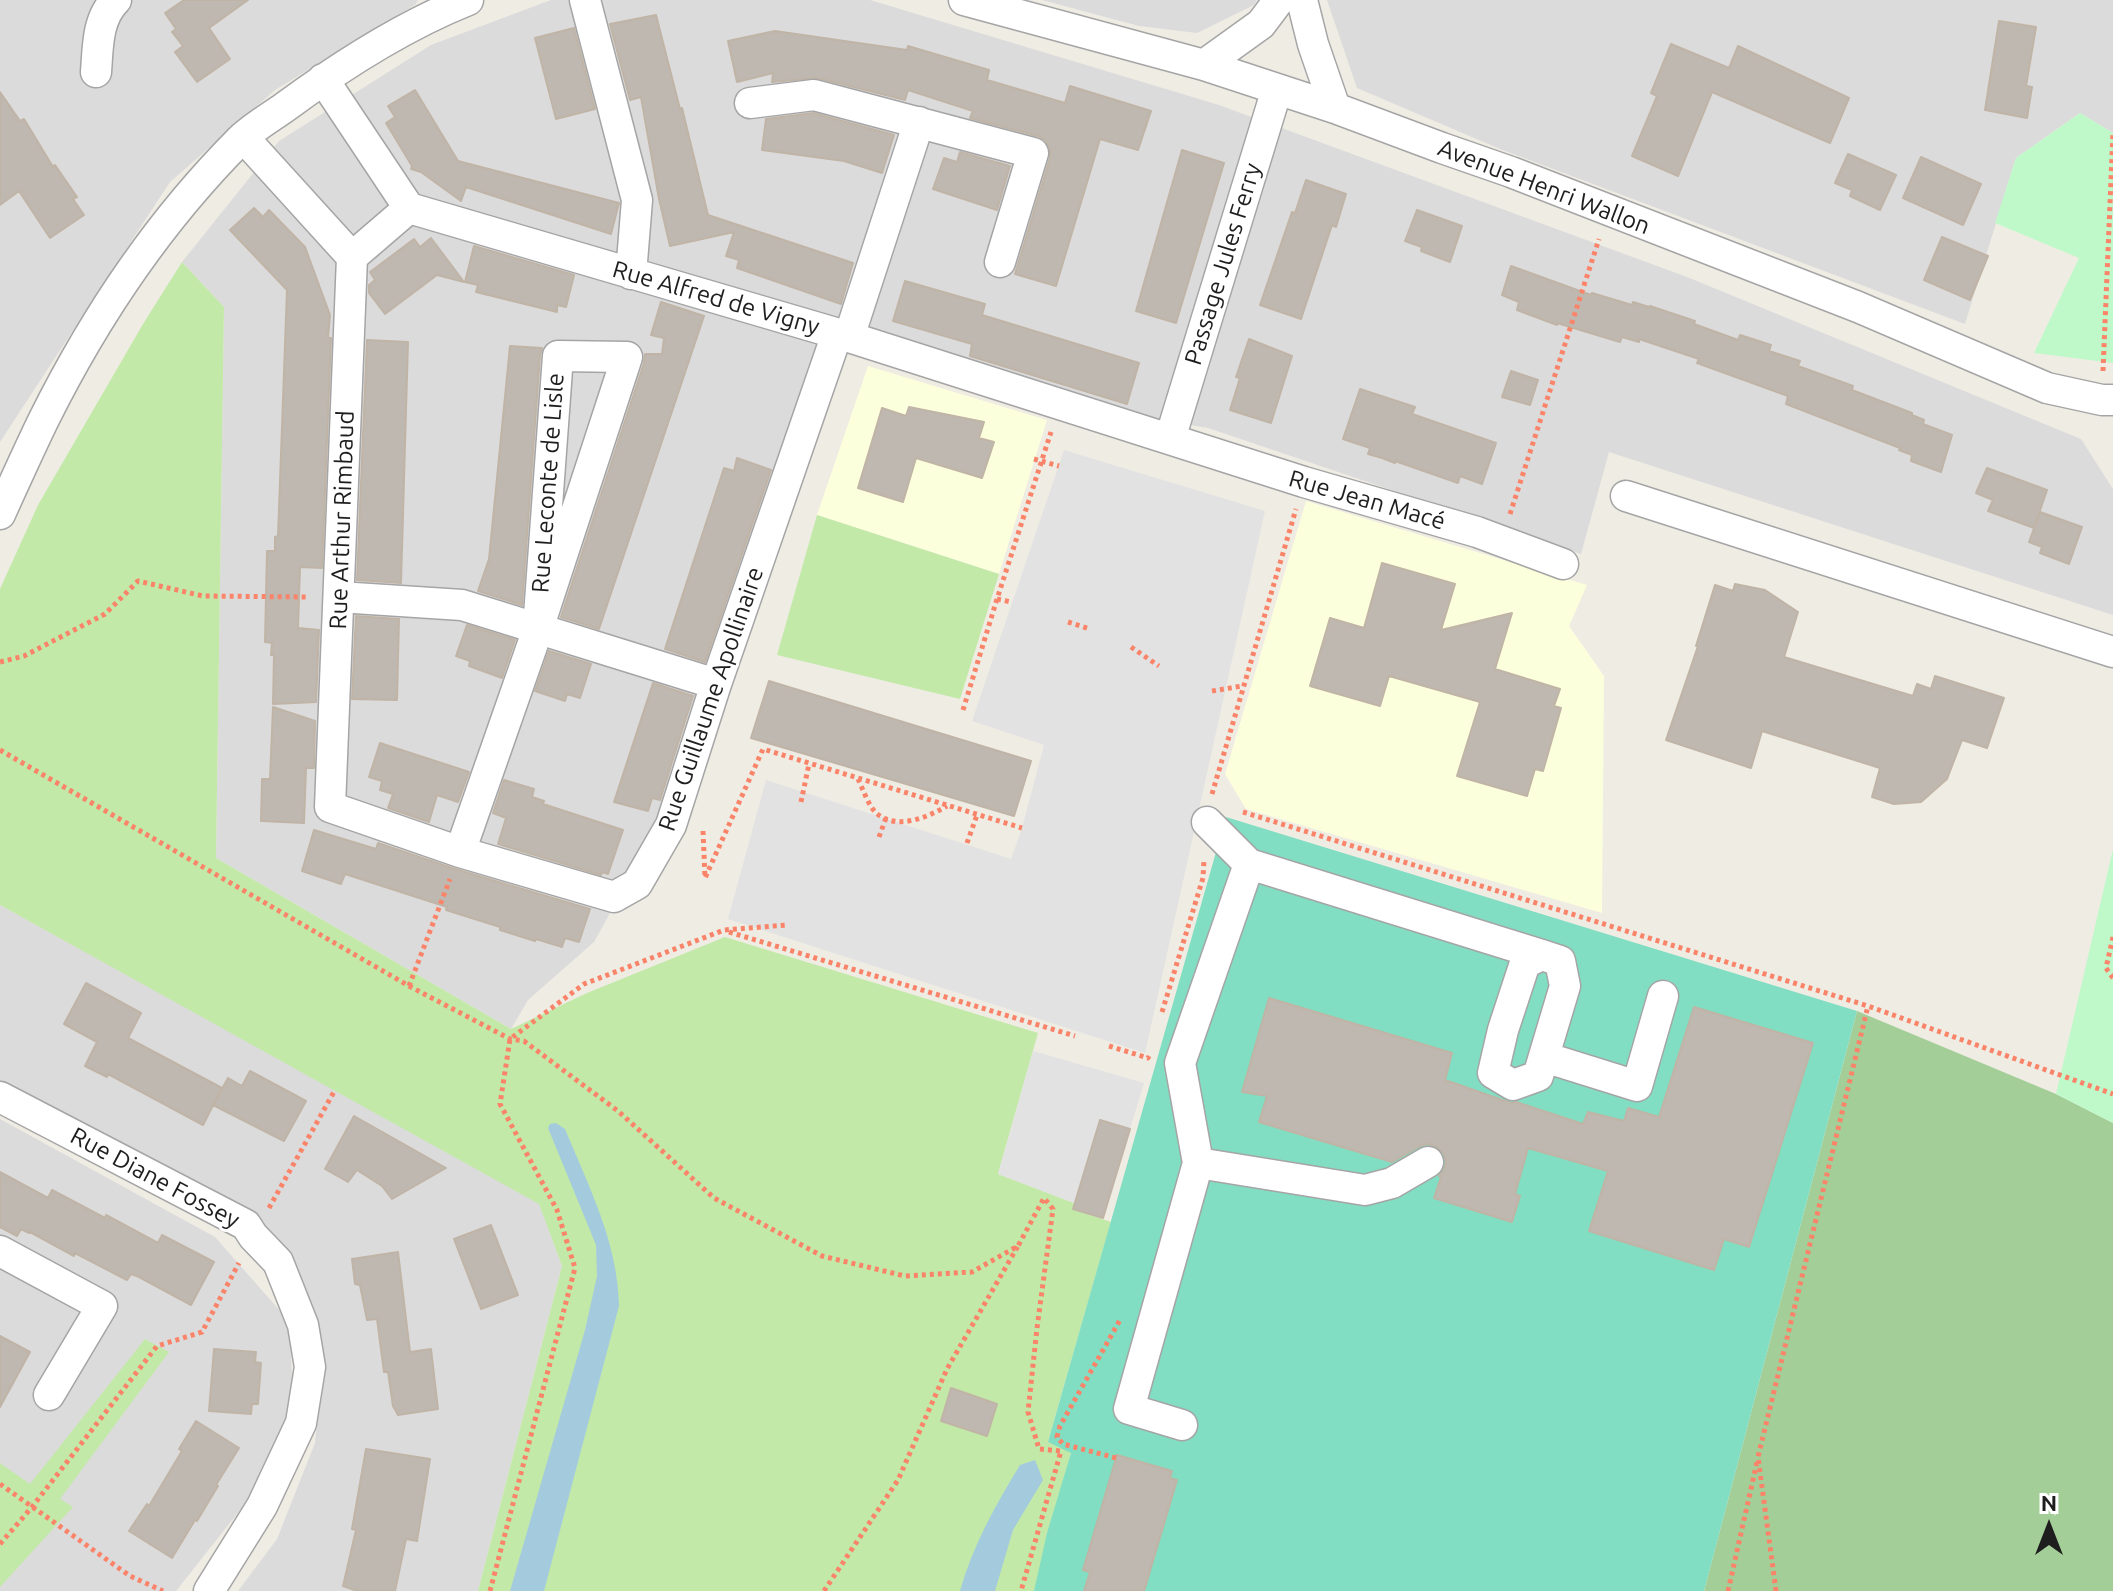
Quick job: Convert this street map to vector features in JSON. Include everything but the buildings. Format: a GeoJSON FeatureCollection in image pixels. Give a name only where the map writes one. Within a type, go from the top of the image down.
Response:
{"type":"FeatureCollection","features":[{"type":"Feature","properties":{"kind":"street"},"geometry":{"type":"LineString","coordinates":[[96,72],[99,33],[107,9],[116,0]]}},
{"type":"Feature","properties":{"kind":"street"},"geometry":{"type":"LineString","coordinates":[[0,514],[44,419],[102,316],[166,223],[243,137],[323,79],[431,15],[468,0]]}},
{"type":"Feature","properties":{"kind":"street"},"geometry":{"type":"LineString","coordinates":[[585,0],[637,200],[631,274]]}},
{"type":"Feature","properties":{"kind":"street","name":"Avenue Henri Wallon"},"geometry":{"type":"LineString","coordinates":[[964,0],[1204,65],[1335,108],[1511,172],[1858,307],[2047,388],[2107,400]]}},
{"type":"Feature","properties":{"kind":"street"},"geometry":{"type":"LineString","coordinates":[[1204,65],[1261,24],[1279,0]]}},
{"type":"Feature","properties":{"kind":"street"},"geometry":{"type":"LineString","coordinates":[[1302,0],[1335,108]]}},
{"type":"Feature","properties":{"kind":"street"},"geometry":{"type":"LineString","coordinates":[[243,137],[352,257],[409,208],[323,79]]}},
{"type":"Feature","properties":{"kind":"street","name":"Passage Jules Ferry"},"geometry":{"type":"LineString","coordinates":[[1170,439],[1277,89]]}},
{"type":"Feature","properties":{"kind":"street"},"geometry":{"type":"LineString","coordinates":[[750,103],[814,95],[1033,153],[1000,262]]}},
{"type":"Feature","properties":{"kind":"street","name":"Rue Guillaume Apollinaire"},"geometry":{"type":"LineString","coordinates":[[460,852],[614,897],[637,884],[671,825],[716,684],[919,122]]}},
{"type":"Feature","properties":{"kind":"street","name":"Rue Alfred de Vigny"},"geometry":{"type":"LineString","coordinates":[[409,208],[843,336],[1170,439]]}},
{"type":"Feature","properties":{"kind":"street","name":"Rue Arthur Rimbaud"},"geometry":{"type":"LineString","coordinates":[[352,257],[330,807],[460,852]]}},
{"type":"Feature","properties":{"kind":"street","name":"Rue Leconte de Lisle"},"geometry":{"type":"LineString","coordinates":[[460,852],[538,629],[627,357],[558,356],[538,629]]}},
{"type":"Feature","properties":{"kind":"street","name":"Rue Jean Macé"},"geometry":{"type":"LineString","coordinates":[[1170,439],[1477,532],[1563,564]]}},
{"type":"Feature","properties":{"kind":"street"},"geometry":{"type":"LineString","coordinates":[[1626,496],[2113,652]]}},
{"type":"Feature","properties":{"kind":"street"},"geometry":{"type":"LineString","coordinates":[[339,597],[462,605],[716,684]]}},
{"type":"Feature","properties":{"kind":"street"},"geometry":{"type":"LineString","coordinates":[[1207,822],[1249,864],[1542,955],[1560,961],[1565,986],[1538,1076],[1513,1085],[1493,1073],[1503,1030],[1525,963],[1542,955]]}},
{"type":"Feature","properties":{"kind":"street"},"geometry":{"type":"LineString","coordinates":[[1182,1425],[1129,1409],[1198,1163],[1180,1063],[1249,864]]}},
{"type":"Feature","properties":{"kind":"street"},"geometry":{"type":"LineString","coordinates":[[1544,1057],[1637,1086],[1663,996]]}},
{"type":"Feature","properties":{"kind":"street","name":"Rue Diane Fossey"},"geometry":{"type":"LineString","coordinates":[[0,1097],[246,1225],[278,1262],[303,1325],[310,1367],[301,1423],[262,1506],[209,1591]]}},
{"type":"Feature","properties":{"kind":"street"},"geometry":{"type":"LineString","coordinates":[[1198,1163],[1365,1190],[1392,1183],[1428,1162]]}},
{"type":"Feature","properties":{"kind":"street"},"geometry":{"type":"LineString","coordinates":[[0,1251],[102,1306],[49,1395]]}},
{"type":"Feature","properties":{"kind":"path"},"geometry":{"type":"LineString","coordinates":[[2107,400],[2113,132]]}},
{"type":"Feature","properties":{"kind":"path"},"geometry":{"type":"LineString","coordinates":[[1501,541],[1608,211]]}},
{"type":"Feature","properties":{"kind":"path"},"geometry":{"type":"LineString","coordinates":[[963,710],[1060,405]]}},
{"type":"Feature","properties":{"kind":"path"},"geometry":{"type":"LineString","coordinates":[[1034,459],[1059,466]]}},
{"type":"Feature","properties":{"kind":"path"},"geometry":{"type":"LineString","coordinates":[[1162,1013],[1203,878],[1207,822],[1213,791],[1304,482]]}},
{"type":"Feature","properties":{"kind":"path"},"geometry":{"type":"LineString","coordinates":[[0,662],[24,656],[105,614],[138,581],[203,596],[339,597]]}},
{"type":"Feature","properties":{"kind":"path"},"geometry":{"type":"LineString","coordinates":[[997,599],[1011,602]]}},
{"type":"Feature","properties":{"kind":"path"},"geometry":{"type":"LineString","coordinates":[[1068,622],[1090,629]]}},
{"type":"Feature","properties":{"kind":"path"},"geometry":{"type":"LineString","coordinates":[[1131,647],[1159,666]]}},
{"type":"Feature","properties":{"kind":"path"},"geometry":{"type":"LineString","coordinates":[[1212,691],[1243,686]]}},
{"type":"Feature","properties":{"kind":"path"},"geometry":{"type":"LineString","coordinates":[[704,818],[705,878],[763,749],[1022,828]]}},
{"type":"Feature","properties":{"kind":"path"},"geometry":{"type":"LineString","coordinates":[[0,750],[409,986],[510,1039],[524,1041],[618,1111],[714,1198],[822,1256],[905,1276],[972,1272],[1018,1246]]}},
{"type":"Feature","properties":{"kind":"path"},"geometry":{"type":"LineString","coordinates":[[801,802],[809,764]]}},
{"type":"Feature","properties":{"kind":"path"},"geometry":{"type":"LineString","coordinates":[[858,779],[876,812],[898,822],[927,817],[948,806]]}},
{"type":"Feature","properties":{"kind":"path"},"geometry":{"type":"LineString","coordinates":[[1207,822],[1227,807],[1868,1006],[2113,1094]]}},
{"type":"Feature","properties":{"kind":"path"},"geometry":{"type":"LineString","coordinates":[[967,843],[977,815]]}},
{"type":"Feature","properties":{"kind":"path"},"geometry":{"type":"LineString","coordinates":[[879,837],[886,818]]}},
{"type":"Feature","properties":{"kind":"path"},"geometry":{"type":"LineString","coordinates":[[409,986],[460,852]]}},
{"type":"Feature","properties":{"kind":"path"},"geometry":{"type":"LineString","coordinates":[[490,1591],[575,1268],[557,1210],[500,1104],[510,1039],[584,984],[724,930],[787,925]]}},
{"type":"Feature","properties":{"kind":"path"},"geometry":{"type":"LineString","coordinates":[[724,930],[1075,1036]]}},
{"type":"Feature","properties":{"kind":"path"},"geometry":{"type":"LineString","coordinates":[[2113,937],[2106,968],[2113,978]]}},
{"type":"Feature","properties":{"kind":"path"},"geometry":{"type":"LineString","coordinates":[[1728,1591],[1868,1006]]}},
{"type":"Feature","properties":{"kind":"path"},"geometry":{"type":"LineString","coordinates":[[1109,1046],[1148,1058],[1153,1043]]}},
{"type":"Feature","properties":{"kind":"path"},"geometry":{"type":"LineString","coordinates":[[0,1544],[157,1346],[202,1332],[335,1090]]}},
{"type":"Feature","properties":{"kind":"path"},"geometry":{"type":"LineString","coordinates":[[824,1591],[898,1480],[947,1369],[1044,1198],[1053,1209],[1028,1412],[1039,1449],[1061,1451],[1021,1591]]}},
{"type":"Feature","properties":{"kind":"path"},"geometry":{"type":"LineString","coordinates":[[1116,1458],[1063,1444],[1057,1437],[1060,1426],[1120,1319]]}},
{"type":"Feature","properties":{"kind":"path"},"geometry":{"type":"LineString","coordinates":[[1758,1457],[1776,1591]]}},
{"type":"Feature","properties":{"kind":"path"},"geometry":{"type":"LineString","coordinates":[[0,1484],[130,1576],[163,1591]]}},
{"type":"Feature","properties":{"kind":"shaded area"},"geometry":{"type":"Polygon","coordinates":[[[0,0],[418,0],[275,90],[170,182],[0,442],[0,0]]]}},
{"type":"Feature","properties":{"kind":"shaded area"},"geometry":{"type":"Polygon","coordinates":[[[551,0],[870,0],[1219,105],[1687,277],[2081,439],[2113,489],[2113,615],[1609,452],[1581,554],[1208,428],[1133,415],[838,319],[657,828],[594,942],[528,1000],[511,1029],[216,858],[224,307],[182,262],[279,141],[431,45],[551,0]]]}},
{"type":"Feature","properties":{"kind":"shaded area"},"geometry":{"type":"Polygon","coordinates":[[[1042,0],[1257,0],[1254,5],[1197,33],[1139,26],[1042,0]]]}},
{"type":"Feature","properties":{"kind":"shaded area"},"geometry":{"type":"Polygon","coordinates":[[[1327,0],[2113,0],[2113,133],[2080,113],[2016,158],[1965,324],[1500,149],[1357,88],[1327,0]]]}},
{"type":"Feature","properties":{"kind":"shaded area"},"geometry":{"type":"Polygon","coordinates":[[[868,366],[1047,420],[999,574],[817,515],[868,366]]]}},
{"type":"Feature","properties":{"kind":"shaded area"},"geometry":{"type":"Polygon","coordinates":[[[1064,450],[1265,511],[1145,1053],[728,919],[766,780],[1011,859],[1044,745],[972,721],[1064,450]]]}},
{"type":"Feature","properties":{"kind":"shaded area"},"geometry":{"type":"Polygon","coordinates":[[[1306,501],[1587,585],[1569,626],[1604,676],[1602,913],[1246,809],[1225,774],[1306,501]]]}},
{"type":"Feature","properties":{"kind":"shaded area"},"geometry":{"type":"Polygon","coordinates":[[[0,905],[465,1159],[539,1203],[562,1266],[478,1591],[238,1591],[277,1539],[315,1443],[324,1356],[301,1281],[247,1214],[4,1086],[0,1080],[0,905]]]}},
{"type":"Feature","properties":{"kind":"shaded area"},"geometry":{"type":"Polygon","coordinates":[[[1033,1051],[1144,1083],[1130,1129],[1100,1120],[1074,1203],[998,1174],[1033,1051]]]}},
{"type":"Feature","properties":{"kind":"shaded area"},"geometry":{"type":"Polygon","coordinates":[[[0,1119],[215,1237],[289,1321],[294,1410],[252,1495],[176,1591],[0,1591],[0,1119]]]}},
{"type":"Feature","properties":{"kind":"green space"},"geometry":{"type":"Polygon","coordinates":[[[2080,113],[2113,133],[2113,363],[2034,353],[2079,258],[1995,223],[2016,158],[2080,113]]]}},
{"type":"Feature","properties":{"kind":"green space"},"geometry":{"type":"Polygon","coordinates":[[[182,262],[224,307],[216,858],[511,1029],[587,993],[725,937],[1038,1033],[998,1174],[1074,1203],[1073,1209],[1111,1222],[1048,1442],[1071,1452],[1037,1591],[478,1591],[562,1266],[539,1204],[0,905],[0,589],[38,505],[182,262]]]}},
{"type":"Feature","properties":{"kind":"green space"},"geometry":{"type":"Polygon","coordinates":[[[817,515],[999,574],[960,699],[777,655],[817,515]]]}},
{"type":"Feature","properties":{"kind":"green space"},"geometry":{"type":"Polygon","coordinates":[[[1226,817],[1857,1011],[1704,1591],[1034,1591],[1047,1533],[1071,1453],[1048,1442],[1226,817]]]}},
{"type":"Feature","properties":{"kind":"green space"},"geometry":{"type":"Polygon","coordinates":[[[2113,849],[2113,1123],[2056,1094],[2113,849]]]}},
{"type":"Feature","properties":{"kind":"green space"},"geometry":{"type":"Polygon","coordinates":[[[1857,1011],[2056,1094],[2113,1123],[2113,1591],[1704,1591],[1857,1011]]]}},
{"type":"Feature","properties":{"kind":"green space"},"geometry":{"type":"Polygon","coordinates":[[[145,1339],[169,1352],[60,1499],[73,1507],[0,1587],[0,1463],[30,1484],[145,1339]]]}},
{"type":"Feature","properties":{"kind":"water"},"geometry":{"type":"Polygon","coordinates":[[[556,1123],[565,1129],[601,1216],[614,1260],[619,1306],[544,1591],[510,1591],[585,1330],[597,1276],[596,1245],[548,1128],[556,1123]]]}},
{"type":"Feature","properties":{"kind":"water"},"geometry":{"type":"Polygon","coordinates":[[[1035,1460],[1043,1480],[1013,1530],[995,1591],[960,1591],[978,1542],[1002,1496],[1020,1465],[1035,1460]]]}}]}
